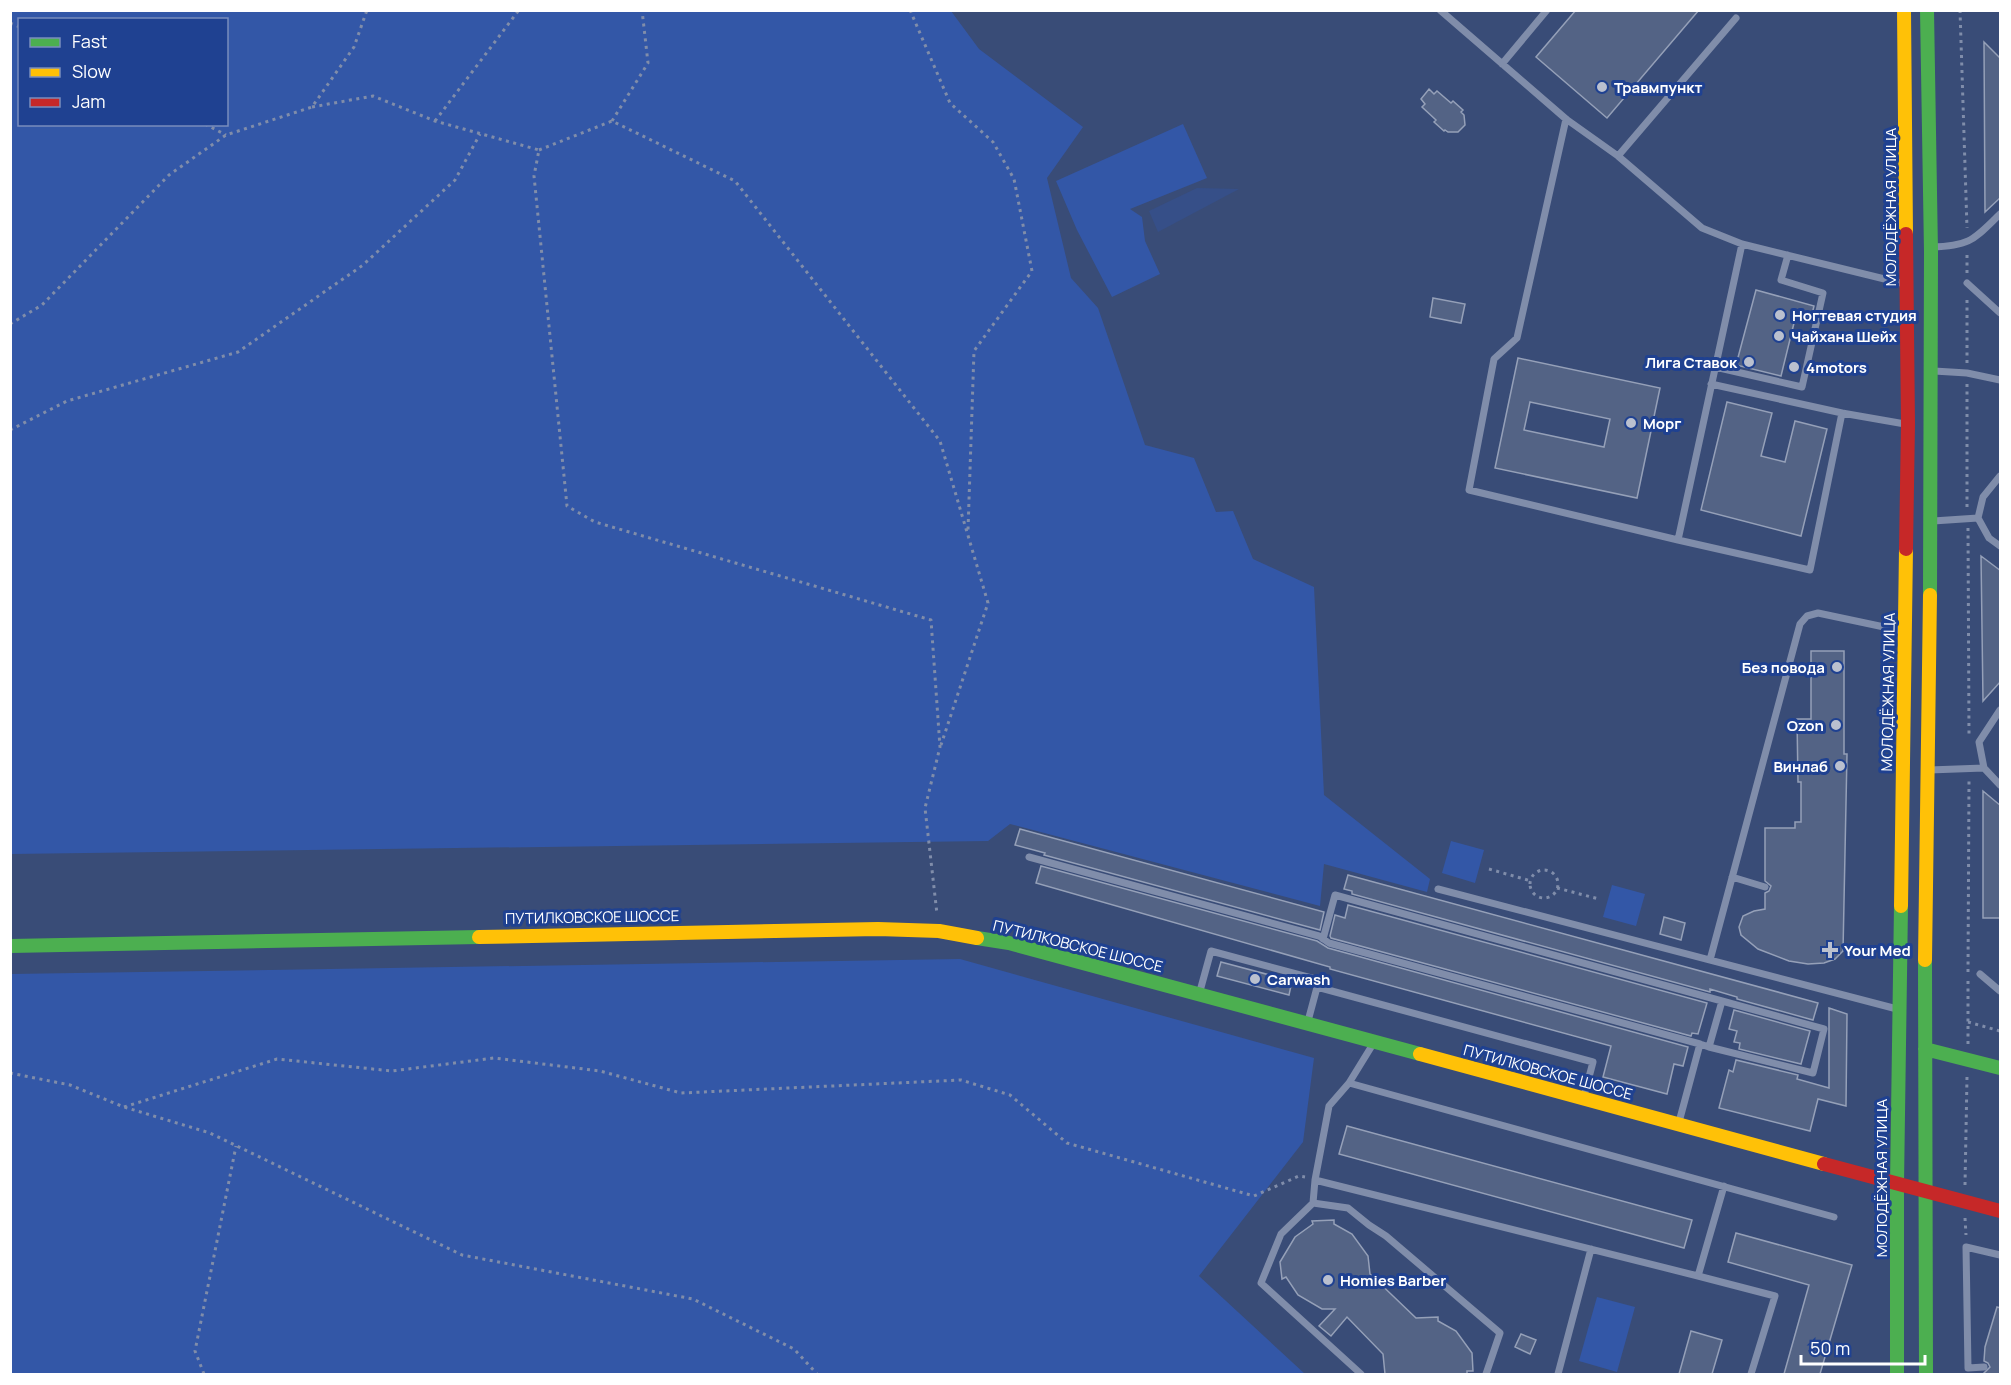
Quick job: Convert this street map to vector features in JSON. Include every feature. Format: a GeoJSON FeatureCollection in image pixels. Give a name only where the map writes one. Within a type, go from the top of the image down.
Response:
{"type":"FeatureCollection","features":[{"type":"Feature","properties":{"kind":"main road","name":"МОЛОДЁЖНАЯ УЛИЦА"},"geometry":{"type":"LineString","coordinates":[[1897,1374],[1899,1010],[1908,424],[1904,10]]}},
{"type":"Feature","properties":{"kind":"main road"},"geometry":{"type":"LineString","coordinates":[[1926,1374],[1925,1049],[1931,521],[1931,135],[1927,10]]}},
{"type":"Feature","properties":{"kind":"main road","name":"ПУТИЛКОВСКОЕ ШОССЕ"},"geometry":{"type":"LineString","coordinates":[[10,946],[878,929],[939,931],[1009,943],[2001,1211]]}},
{"type":"Feature","properties":{"kind":"main road"},"geometry":{"type":"LineString","coordinates":[[1925,1049],[2001,1068]]}},
{"type":"Feature","properties":{"kind":"lane"},"geometry":{"type":"LineString","coordinates":[[1440,10],[1566,119],[1618,156],[1701,228],[1743,244],[1907,285]]}},
{"type":"Feature","properties":{"kind":"lane"},"geometry":{"type":"LineString","coordinates":[[1503,64],[1547,10]]}},
{"type":"Feature","properties":{"kind":"lane"},"geometry":{"type":"LineString","coordinates":[[1618,156],[1736,18]]}},
{"type":"Feature","properties":{"kind":"lane"},"geometry":{"type":"LineString","coordinates":[[1566,119],[1517,338],[1494,360],[1469,490],[1810,570],[1842,413]]}},
{"type":"Feature","properties":{"kind":"lane"},"geometry":{"type":"LineString","coordinates":[[1930,247],[1955,247],[1968,243],[2001,213]]}},
{"type":"Feature","properties":{"kind":"lane"},"geometry":{"type":"LineString","coordinates":[[1678,540],[1743,244]]}},
{"type":"Feature","properties":{"kind":"lane"},"geometry":{"type":"LineString","coordinates":[[1715,367],[1802,387],[1823,293],[1781,280],[1788,255]]}},
{"type":"Feature","properties":{"kind":"lane"},"geometry":{"type":"LineString","coordinates":[[1967,283],[2001,313]]}},
{"type":"Feature","properties":{"kind":"lane"},"geometry":{"type":"LineString","coordinates":[[1931,371],[1967,373],[2001,380]]}},
{"type":"Feature","properties":{"kind":"lane"},"geometry":{"type":"LineString","coordinates":[[1711,384],[1842,413],[1908,424]]}},
{"type":"Feature","properties":{"kind":"lane"},"geometry":{"type":"LineString","coordinates":[[2001,476],[1983,497],[1978,518],[1989,538],[2001,546]]}},
{"type":"Feature","properties":{"kind":"lane"},"geometry":{"type":"LineString","coordinates":[[1931,521],[1978,518]]}},
{"type":"Feature","properties":{"kind":"lane"},"geometry":{"type":"LineString","coordinates":[[1710,960],[1800,624],[1807,616],[1818,613],[1905,632]]}},
{"type":"Feature","properties":{"kind":"lane"},"geometry":{"type":"LineString","coordinates":[[2001,710],[1979,742],[1984,768],[2001,785]]}},
{"type":"Feature","properties":{"kind":"lane"},"geometry":{"type":"LineString","coordinates":[[1928,770],[1984,768]]}},
{"type":"Feature","properties":{"kind":"lane"},"geometry":{"type":"LineString","coordinates":[[1029,857],[1323,939],[1329,943],[1812,1073],[1824,1029],[1335,895],[1323,939]]}},
{"type":"Feature","properties":{"kind":"lane"},"geometry":{"type":"LineString","coordinates":[[1732,878],[1765,887]]}},
{"type":"Feature","properties":{"kind":"lane"},"geometry":{"type":"LineString","coordinates":[[1438,889],[1899,1010]]}},
{"type":"Feature","properties":{"kind":"lane"},"geometry":{"type":"LineString","coordinates":[[1199,994],[1211,951],[1319,980],[1307,1023]]}},
{"type":"Feature","properties":{"kind":"lane"},"geometry":{"type":"LineString","coordinates":[[1980,974],[2001,991]]}},
{"type":"Feature","properties":{"kind":"lane"},"geometry":{"type":"LineString","coordinates":[[1317,987],[1593,1062],[1584,1098]]}},
{"type":"Feature","properties":{"kind":"lane"},"geometry":{"type":"LineString","coordinates":[[1709,1047],[1722,1001]]}},
{"type":"Feature","properties":{"kind":"lane"},"geometry":{"type":"LineString","coordinates":[[1361,1374],[1261,1283],[1281,1234],[1313,1203],[1329,1106],[1349,1083],[1374,1041]]}},
{"type":"Feature","properties":{"kind":"lane"},"geometry":{"type":"LineString","coordinates":[[1679,1124],[1700,1044]]}},
{"type":"Feature","properties":{"kind":"lane"},"geometry":{"type":"LineString","coordinates":[[1349,1083],[1834,1217]]}},
{"type":"Feature","properties":{"kind":"lane"},"geometry":{"type":"LineString","coordinates":[[1315,1180],[1775,1296],[1751,1374]]}},
{"type":"Feature","properties":{"kind":"lane"},"geometry":{"type":"LineString","coordinates":[[1698,1276],[1724,1186]]}},
{"type":"Feature","properties":{"kind":"lane"},"geometry":{"type":"LineString","coordinates":[[1313,1203],[1348,1208],[1369,1226],[1386,1236],[1500,1333],[1486,1374]]}},
{"type":"Feature","properties":{"kind":"lane"},"geometry":{"type":"LineString","coordinates":[[1984,1367],[1968,1368],[1966,1246],[2001,1256]]}},
{"type":"Feature","properties":{"kind":"lane"},"geometry":{"type":"LineString","coordinates":[[1558,1374],[1591,1249]]}},
{"type":"Feature","properties":{"kind":"path"},"geometry":{"type":"LineString","coordinates":[[312,108],[354,47],[368,10]]}},
{"type":"Feature","properties":{"kind":"path"},"geometry":{"type":"LineString","coordinates":[[435,121],[519,10]]}},
{"type":"Feature","properties":{"kind":"path"},"geometry":{"type":"LineString","coordinates":[[10,324],[42,305],[170,175],[226,135],[312,108],[373,96],[435,121],[539,150],[612,121],[648,63],[642,10]]}},
{"type":"Feature","properties":{"kind":"path"},"geometry":{"type":"LineString","coordinates":[[910,10],[950,102],[993,142],[1014,179],[1032,270],[974,351],[968,535]]}},
{"type":"Feature","properties":{"kind":"path"},"geometry":{"type":"LineString","coordinates":[[1960,10],[1968,243],[1968,1060],[1964,1202],[1966,1246]]}},
{"type":"Feature","properties":{"kind":"path"},"geometry":{"type":"LineString","coordinates":[[612,121],[735,181],[940,441],[988,603],[940,747],[925,808],[939,931]]}},
{"type":"Feature","properties":{"kind":"path"},"geometry":{"type":"LineString","coordinates":[[209,126],[226,135]]}},
{"type":"Feature","properties":{"kind":"path"},"geometry":{"type":"LineString","coordinates":[[10,430],[67,401],[238,352],[363,265],[455,180],[480,134]]}},
{"type":"Feature","properties":{"kind":"path"},"geometry":{"type":"LineString","coordinates":[[539,150],[534,176],[567,506],[595,522],[931,620],[940,747]]}},
{"type":"Feature","properties":{"kind":"path"},"geometry":{"type":"LineString","coordinates":[[1489,869],[1531,880]]}},
{"type":"Feature","properties":{"kind":"path"},"geometry":{"type":"LineString","coordinates":[[1548,871],[1556,878],[1557,888],[1550,897],[1539,897],[1532,890],[1531,880],[1538,872],[1548,871]]}},
{"type":"Feature","properties":{"kind":"path"},"geometry":{"type":"LineString","coordinates":[[1557,888],[1599,899]]}},
{"type":"Feature","properties":{"kind":"path"},"geometry":{"type":"LineString","coordinates":[[1538,903],[1539,897]]}},
{"type":"Feature","properties":{"kind":"path"},"geometry":{"type":"LineString","coordinates":[[1968,1022],[2001,1031]]}},
{"type":"Feature","properties":{"kind":"path"},"geometry":{"type":"LineString","coordinates":[[124,1107],[277,1059],[392,1071],[494,1058],[600,1071],[681,1093],[961,1080],[1010,1095],[1067,1143],[1232,1190],[1254,1196],[1299,1176],[1315,1180]]}},
{"type":"Feature","properties":{"kind":"path"},"geometry":{"type":"LineString","coordinates":[[10,1073],[70,1085],[124,1107],[210,1133],[462,1255],[693,1299],[794,1349],[817,1374]]}},
{"type":"Feature","properties":{"kind":"path"},"geometry":{"type":"LineString","coordinates":[[204,1374],[195,1351],[236,1146]]}},
{"type":"Feature","properties":{"kind":"shaded area"},"geometry":{"type":"Polygon","coordinates":[[[10,11],[951,11],[979,49],[1083,127],[1047,178],[1071,278],[1098,308],[1145,445],[1194,458],[1216,512],[1233,511],[1253,559],[1314,587],[1324,795],[1430,879],[1427,892],[1324,864],[1320,906],[1010,824],[988,841],[11,854],[10,11]]]}},
{"type":"Feature","properties":{"kind":"shaded area"},"geometry":{"type":"Polygon","coordinates":[[[1183,124],[1207,178],[1130,209],[1142,217],[1145,241],[1160,274],[1112,297],[1077,230],[1056,181],[1183,124]]]}},
{"type":"Feature","properties":{"kind":"shaded area"},"geometry":{"type":"Polygon","coordinates":[[[1197,188],[1239,189],[1158,232],[1149,211],[1197,188]]]}},
{"type":"Feature","properties":{"kind":"shaded area"},"geometry":{"type":"Polygon","coordinates":[[[1451,841],[1484,850],[1475,883],[1442,873],[1451,841]]]}},
{"type":"Feature","properties":{"kind":"shaded area"},"geometry":{"type":"Polygon","coordinates":[[[1612,885],[1645,894],[1636,926],[1603,917],[1612,885]]]}},
{"type":"Feature","properties":{"kind":"shaded area"},"geometry":{"type":"Polygon","coordinates":[[[960,959],[1314,1058],[1303,1142],[1199,1276],[1305,1374],[11,1374],[11,974],[960,959]]]}},
{"type":"Feature","properties":{"kind":"shaded area"},"geometry":{"type":"Polygon","coordinates":[[[1597,1297],[1635,1307],[1617,1372],[1579,1361],[1597,1297]]]}},
{"type":"Feature","properties":{"kind":"building","name":"Травмпункт"},"geometry":{"type":"Polygon","coordinates":[[[1576,10],[1699,10],[1607,118],[1536,57],[1576,10]]]}},
{"type":"Feature","properties":{"kind":"building"},"geometry":{"type":"Polygon","coordinates":[[[1984,42],[2001,59],[2001,197],[1985,212],[1984,42]]]}},
{"type":"Feature","properties":{"kind":"building"},"geometry":{"type":"Polygon","coordinates":[[[1429,89],[1434,94],[1437,91],[1463,110],[1461,112],[1464,115],[1465,125],[1458,132],[1444,131],[1422,107],[1425,104],[1421,99],[1429,89]]]}},
{"type":"Feature","properties":{"kind":"building"},"geometry":{"type":"Polygon","coordinates":[[[1756,290],[1814,306],[1810,322],[1795,319],[1781,376],[1736,365],[1756,290]]]}},
{"type":"Feature","properties":{"kind":"building"},"geometry":{"type":"Polygon","coordinates":[[[1433,298],[1465,304],[1461,323],[1430,317],[1433,298]]]}},
{"type":"Feature","properties":{"kind":"building","name":"Морг"},"geometry":{"type":"Polygon","coordinates":[[[1518,358],[1660,388],[1637,498],[1495,468],[1518,358]],[[1530,402],[1524,430],[1604,447],[1610,419],[1530,402]]]}},
{"type":"Feature","properties":{"kind":"building"},"geometry":{"type":"Polygon","coordinates":[[[1727,402],[1772,413],[1761,456],[1785,462],[1795,421],[1827,429],[1801,536],[1701,510],[1727,402]]]}},
{"type":"Feature","properties":{"kind":"building"},"geometry":{"type":"Polygon","coordinates":[[[1981,556],[2001,571],[2001,681],[1983,701],[1981,556]]]}},
{"type":"Feature","properties":{"kind":"building"},"geometry":{"type":"Polygon","coordinates":[[[1811,651],[1844,651],[1844,754],[1847,754],[1843,951],[1835,959],[1824,963],[1808,964],[1789,961],[1758,949],[1741,935],[1739,927],[1743,916],[1765,909],[1765,893],[1771,886],[1765,881],[1765,828],[1795,828],[1795,822],[1801,822],[1797,719],[1811,719],[1811,651]]]}},
{"type":"Feature","properties":{"kind":"building"},"geometry":{"type":"Polygon","coordinates":[[[1983,791],[2001,806],[2001,918],[1983,918],[1983,791]]]}},
{"type":"Feature","properties":{"kind":"building"},"geometry":{"type":"Polygon","coordinates":[[[1020,829],[1324,912],[1320,930],[1044,855],[1045,853],[1015,845],[1020,829]]]}},
{"type":"Feature","properties":{"kind":"building"},"geometry":{"type":"Polygon","coordinates":[[[1041,866],[1317,941],[1328,948],[1688,1047],[1683,1066],[1674,1064],[1667,1094],[1603,1077],[1611,1046],[1330,969],[1330,967],[1036,883],[1041,866]]]}},
{"type":"Feature","properties":{"kind":"building"},"geometry":{"type":"Polygon","coordinates":[[[1348,875],[1818,1003],[1813,1020],[1710,989],[1710,992],[1352,894],[1352,891],[1344,889],[1348,875]]]}},
{"type":"Feature","properties":{"kind":"building"},"geometry":{"type":"Polygon","coordinates":[[[1348,905],[1707,1003],[1698,1034],[1692,1033],[1691,1036],[1331,938],[1335,915],[1345,918],[1348,905]]]}},
{"type":"Feature","properties":{"kind":"building"},"geometry":{"type":"Polygon","coordinates":[[[1664,917],[1685,923],[1681,940],[1660,934],[1664,917]]]}},
{"type":"Feature","properties":{"kind":"building","name":"Carwash"},"geometry":{"type":"Polygon","coordinates":[[[1221,962],[1292,981],[1289,995],[1217,976],[1221,962]]]}},
{"type":"Feature","properties":{"kind":"building"},"geometry":{"type":"Polygon","coordinates":[[[1829,1008],[1847,1014],[1846,1106],[1818,1099],[1810,1131],[1719,1108],[1729,1070],[1733,1072],[1736,1060],[1798,1075],[1797,1079],[1829,1088],[1829,1008]]]}},
{"type":"Feature","properties":{"kind":"building"},"geometry":{"type":"Polygon","coordinates":[[[1734,1010],[1810,1031],[1801,1064],[1739,1049],[1740,1043],[1734,1042],[1737,1031],[1729,1029],[1734,1010]]]}},
{"type":"Feature","properties":{"kind":"building"},"geometry":{"type":"Polygon","coordinates":[[[1347,1126],[1692,1220],[1684,1248],[1339,1154],[1347,1126]]]}},
{"type":"Feature","properties":{"kind":"building"},"geometry":{"type":"Polygon","coordinates":[[[1334,1220],[1334,1224],[1352,1234],[1368,1256],[1370,1274],[1416,1318],[1438,1317],[1438,1321],[1456,1331],[1472,1353],[1473,1371],[1467,1371],[1467,1374],[1385,1374],[1383,1354],[1347,1317],[1331,1336],[1319,1326],[1335,1309],[1322,1309],[1298,1295],[1286,1277],[1282,1279],[1280,1262],[1295,1237],[1313,1224],[1312,1221],[1334,1220]]]}},
{"type":"Feature","properties":{"kind":"building"},"geometry":{"type":"Polygon","coordinates":[[[1736,1233],[1852,1265],[1820,1374],[1784,1374],[1809,1285],[1728,1262],[1736,1233]]]}},
{"type":"Feature","properties":{"kind":"building"},"geometry":{"type":"Polygon","coordinates":[[[1997,1307],[2001,1308],[2001,1374],[1983,1374],[1990,1367],[1984,1361],[1985,1347],[1997,1307]]]}},
{"type":"Feature","properties":{"kind":"building"},"geometry":{"type":"Polygon","coordinates":[[[1691,1331],[1722,1340],[1712,1374],[1679,1374],[1691,1331]]]}},
{"type":"Feature","properties":{"kind":"building"},"geometry":{"type":"Polygon","coordinates":[[[1521,1334],[1536,1340],[1530,1354],[1515,1347],[1521,1334]]]}},
{"type":"Feature","properties":{"kind":"traffic: fast"},"geometry":{"type":"LineString","coordinates":[[1927,10],[1931,252],[1930,595]]}},
{"type":"Feature","properties":{"kind":"traffic: fast"},"geometry":{"type":"LineString","coordinates":[[1897,1374],[1901,906]]}},
{"type":"Feature","properties":{"kind":"traffic: fast"},"geometry":{"type":"LineString","coordinates":[[10,946],[479,937]]}},
{"type":"Feature","properties":{"kind":"traffic: fast"},"geometry":{"type":"LineString","coordinates":[[977,938],[1009,943],[1420,1054]]}},
{"type":"Feature","properties":{"kind":"traffic: fast"},"geometry":{"type":"LineString","coordinates":[[1925,960],[1926,1374]]}},
{"type":"Feature","properties":{"kind":"traffic: fast"},"geometry":{"type":"LineString","coordinates":[[1925,1049],[2000,1068]]}},
{"type":"Feature","properties":{"kind":"traffic: slow"},"geometry":{"type":"LineString","coordinates":[[1904,10],[1906,234]]}},
{"type":"Feature","properties":{"kind":"traffic: slow"},"geometry":{"type":"LineString","coordinates":[[1901,906],[1906,549]]}},
{"type":"Feature","properties":{"kind":"traffic: slow"},"geometry":{"type":"LineString","coordinates":[[1925,960],[1930,595]]}},
{"type":"Feature","properties":{"kind":"traffic: slow"},"geometry":{"type":"LineString","coordinates":[[479,937],[878,929],[939,931],[977,938]]}},
{"type":"Feature","properties":{"kind":"traffic: slow"},"geometry":{"type":"LineString","coordinates":[[1420,1054],[1824,1164]]}},
{"type":"Feature","properties":{"kind":"traffic: jam"},"geometry":{"type":"LineString","coordinates":[[1906,234],[1908,424],[1906,549]]}},
{"type":"Feature","properties":{"kind":"traffic: jam"},"geometry":{"type":"LineString","coordinates":[[1824,1164],[2000,1211]]}},
{"type":"Feature","properties":{"kind":"place","name":"Травмпункт"},"geometry":{"type":"Point","coordinates":[1602,87]}},
{"type":"Feature","properties":{"kind":"place","name":"Ногтевая студия"},"geometry":{"type":"Point","coordinates":[1780,315]}},
{"type":"Feature","properties":{"kind":"place","name":"Чайхана Шейх"},"geometry":{"type":"Point","coordinates":[1779,336]}},
{"type":"Feature","properties":{"kind":"place","name":"Лига Ставок"},"geometry":{"type":"Point","coordinates":[1749,362]}},
{"type":"Feature","properties":{"kind":"place","name":"4motors"},"geometry":{"type":"Point","coordinates":[1794,367]}},
{"type":"Feature","properties":{"kind":"place","name":"Морг"},"geometry":{"type":"Point","coordinates":[1631,423]}},
{"type":"Feature","properties":{"kind":"place","name":"Без повода"},"geometry":{"type":"Point","coordinates":[1837,667]}},
{"type":"Feature","properties":{"kind":"place","name":"Ozon"},"geometry":{"type":"Point","coordinates":[1836,725]}},
{"type":"Feature","properties":{"kind":"place","name":"Винлаб"},"geometry":{"type":"Point","coordinates":[1840,766]}},
{"type":"Feature","properties":{"kind":"place","name":"Your Med"},"geometry":{"type":"Point","coordinates":[1830,950]}},
{"type":"Feature","properties":{"kind":"place","name":"Carwash"},"geometry":{"type":"Point","coordinates":[1255,979]}},
{"type":"Feature","properties":{"kind":"place","name":"Homies Barber"},"geometry":{"type":"Point","coordinates":[1328,1280]}}]}
